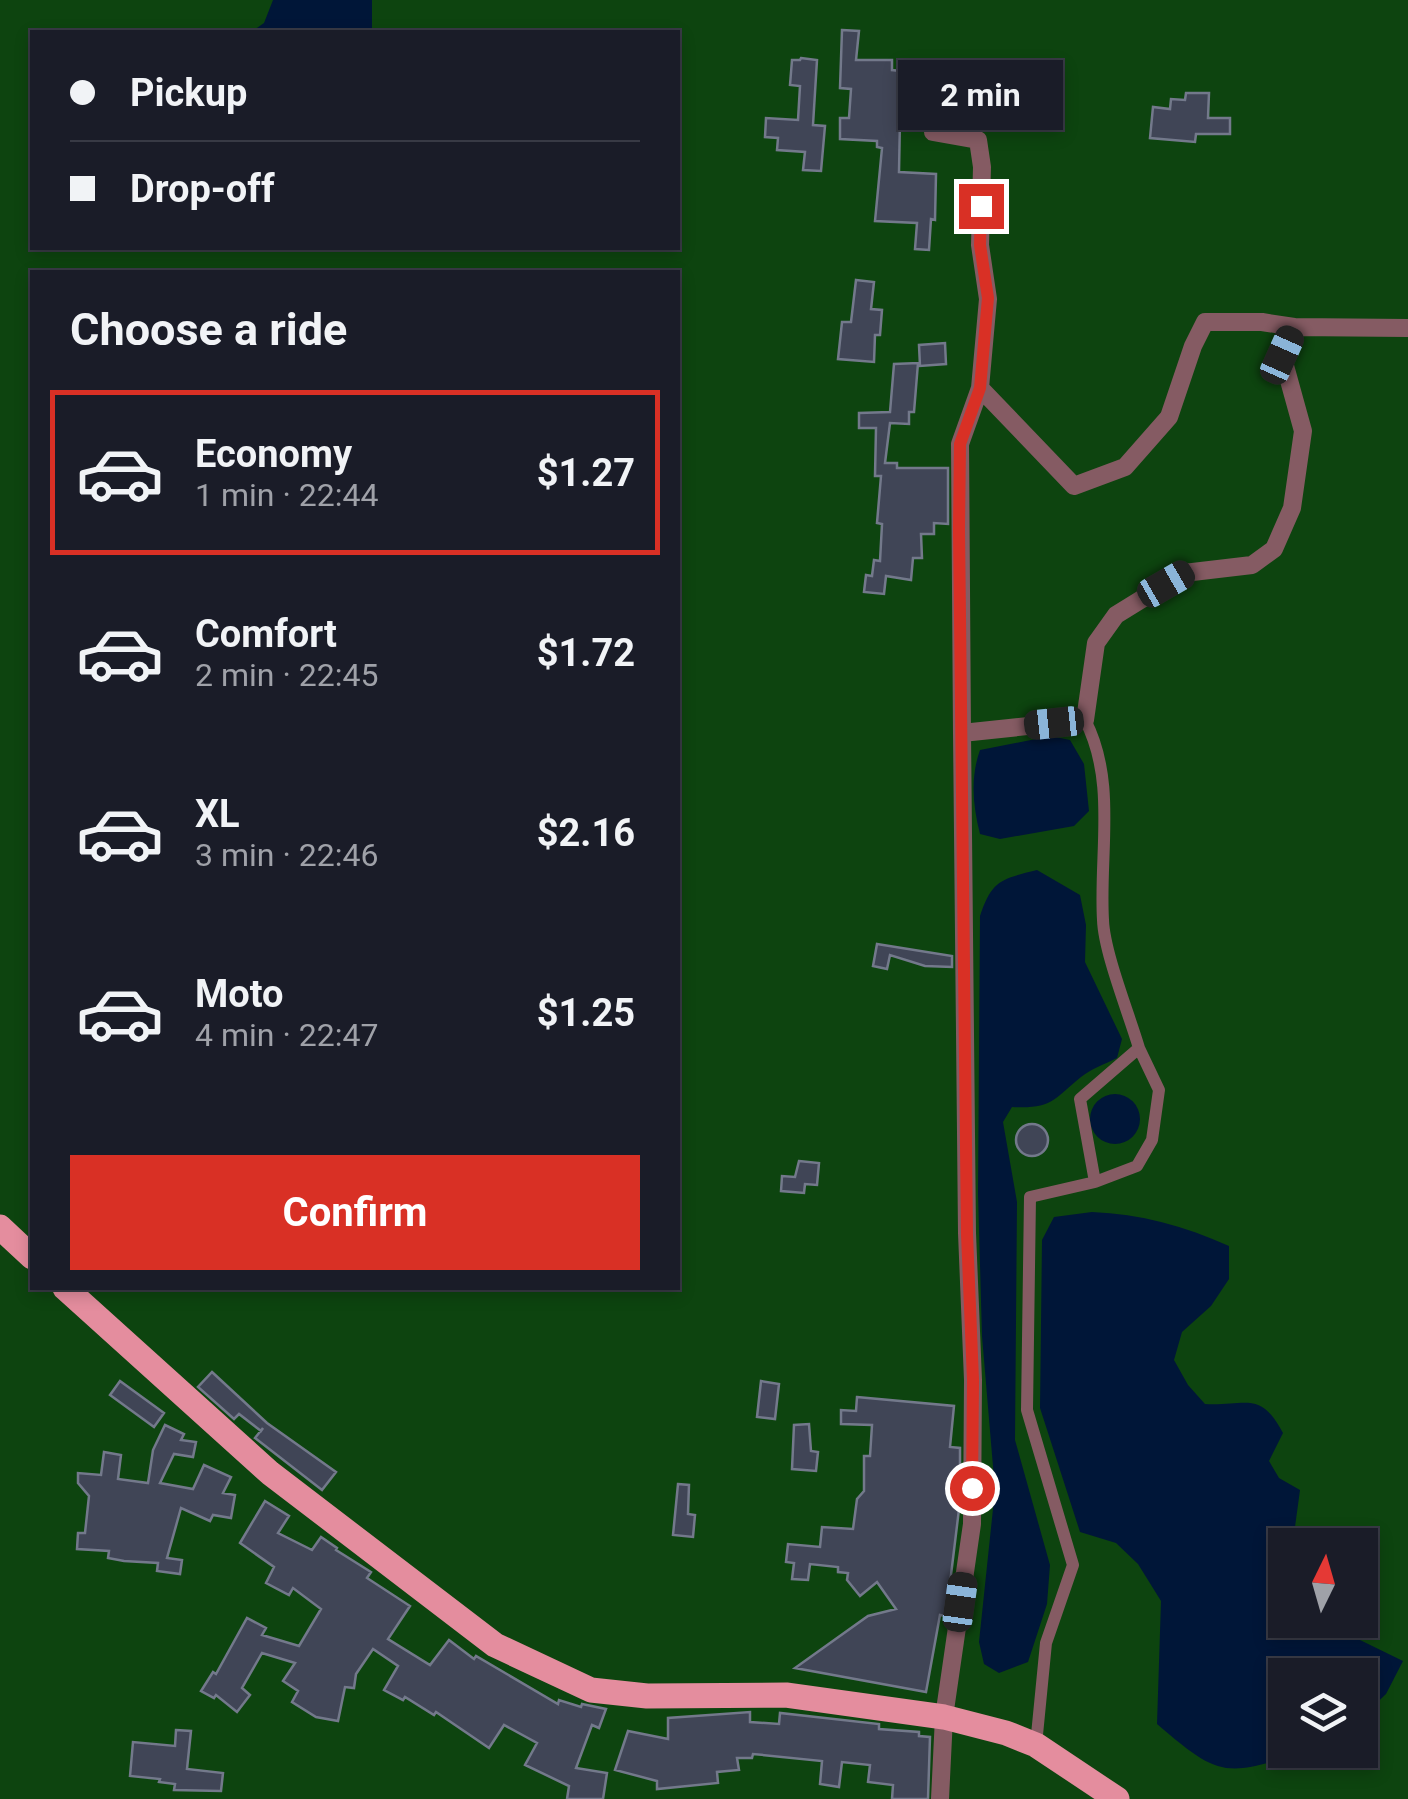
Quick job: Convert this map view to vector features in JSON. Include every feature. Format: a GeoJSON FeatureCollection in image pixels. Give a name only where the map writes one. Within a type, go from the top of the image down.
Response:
{"type":"FeatureCollection","features":[{"type":"Feature","properties":{"kind":"main road"},"geometry":{"type":"LineString","coordinates":[[0,1227],[30,1255]]}},
{"type":"Feature","properties":{"kind":"main road"},"geometry":{"type":"LineString","coordinates":[[67,1290],[270,1473],[494,1645],[591,1690],[647,1696],[786,1695],[944,1718],[1036,1745],[1117,1799]]}},
{"type":"Feature","properties":{"kind":"street"},"geometry":{"type":"LineString","coordinates":[[934,132],[978,140],[982,167],[980,245],[988,298],[980,388],[960,444],[972,1524],[944,1718],[940,1799]]}},
{"type":"Feature","properties":{"kind":"street"},"geometry":{"type":"LineString","coordinates":[[980,388],[1074,486],[1125,467],[1168,417],[1204,322],[1262,322],[1294,328],[1408,328]]}},
{"type":"Feature","properties":{"kind":"street"},"geometry":{"type":"LineString","coordinates":[[1036,1745],[1046,1643],[1073,1565],[1027,1410],[1030,1197],[1095,1182],[1136,1166],[1152,1140],[1159,1090],[1139,1048],[1102,924],[1106,814],[1094,738],[1085,720],[1096,643],[1116,615],[1184,574],[1252,566],[1274,549],[1292,508],[1303,431],[1282,355],[1294,328]]}},
{"type":"Feature","properties":{"kind":"street"},"geometry":{"type":"LineString","coordinates":[[962,734],[1085,720]]}},
{"type":"Feature","properties":{"kind":"street"},"geometry":{"type":"LineString","coordinates":[[1095,1182],[1080,1099],[1139,1048]]}},
{"type":"Feature","properties":{"kind":"green space"},"geometry":{"type":"Polygon","coordinates":[[[0,0],[1408,0],[1408,1799],[0,1799],[0,0]]]}},
{"type":"Feature","properties":{"kind":"water"},"geometry":{"type":"Polygon","coordinates":[[[273,0],[372,0],[372,30],[254,30],[264,23],[273,0]]]}},
{"type":"Feature","properties":{"kind":"water"},"geometry":{"type":"Polygon","coordinates":[[[1051,736],[1070,740],[1084,764],[1089,811],[1074,826],[1000,839],[980,834],[974,792],[980,750],[1051,736]]]}},
{"type":"Feature","properties":{"kind":"water"},"geometry":{"type":"Polygon","coordinates":[[[1037,870],[1080,895],[1086,925],[1085,962],[1122,1039],[1117,1058],[1085,1074],[1051,1101],[1012,1107],[1003,1122],[1017,1202],[1015,1440],[1050,1565],[1047,1604],[1028,1662],[999,1673],[984,1664],[979,1642],[995,1490],[982,1336],[978,1193],[980,916],[989,895],[1000,883],[1037,870]]]}},
{"type":"Feature","properties":{"kind":"water"},"geometry":{"type":"Polygon","coordinates":[[[1105,1095],[1125,1095],[1139,1109],[1139,1129],[1125,1143],[1105,1143],[1091,1129],[1091,1109],[1105,1095]]]}},
{"type":"Feature","properties":{"kind":"water"},"geometry":{"type":"Polygon","coordinates":[[[1092,1212],[1127,1215],[1162,1222],[1229,1246],[1229,1279],[1211,1306],[1182,1332],[1174,1360],[1205,1404],[1259,1405],[1275,1419],[1283,1433],[1269,1461],[1279,1478],[1300,1490],[1295,1527],[1268,1528],[1268,1638],[1356,1638],[1403,1661],[1378,1702],[1378,1658],[1268,1658],[1268,1763],[1224,1768],[1195,1755],[1157,1724],[1161,1601],[1138,1564],[1116,1543],[1080,1532],[1040,1408],[1042,1240],[1054,1217],[1092,1212]]]}},
{"type":"Feature","properties":{"kind":"building"},"geometry":{"type":"Polygon","coordinates":[[[842,30],[859,31],[856,60],[892,60],[892,70],[941,75],[938,104],[986,107],[986,101],[1032,97],[1034,115],[1018,119],[973,124],[900,119],[899,172],[936,174],[935,220],[931,219],[929,250],[915,249],[917,223],[875,221],[882,148],[877,147],[877,141],[840,139],[840,118],[849,118],[851,89],[840,88],[842,30]]]}},
{"type":"Feature","properties":{"kind":"building"},"geometry":{"type":"Polygon","coordinates":[[[792,60],[817,60],[813,125],[825,126],[821,171],[803,170],[805,152],[777,150],[778,138],[765,137],[766,118],[798,120],[800,86],[790,85],[792,60]]]}},
{"type":"Feature","properties":{"kind":"building"},"geometry":{"type":"Polygon","coordinates":[[[1186,93],[1209,93],[1208,118],[1230,118],[1230,134],[1196,134],[1195,142],[1150,138],[1153,107],[1170,109],[1171,99],[1185,100],[1186,93]]]}},
{"type":"Feature","properties":{"kind":"building"},"geometry":{"type":"Polygon","coordinates":[[[856,280],[874,282],[871,309],[882,310],[880,335],[875,335],[874,362],[838,359],[842,322],[851,322],[856,280]]]}},
{"type":"Feature","properties":{"kind":"building"},"geometry":{"type":"Polygon","coordinates":[[[945,343],[946,364],[920,366],[919,345],[945,343]]]}},
{"type":"Feature","properties":{"kind":"building"},"geometry":{"type":"Polygon","coordinates":[[[918,363],[914,412],[909,412],[909,424],[890,423],[885,463],[897,463],[897,468],[948,468],[948,524],[934,523],[934,534],[921,534],[922,558],[913,558],[911,580],[886,576],[884,594],[864,592],[866,575],[872,576],[874,560],[880,561],[882,524],[877,523],[881,476],[875,476],[876,428],[859,428],[859,413],[890,412],[894,364],[918,363]]]}},
{"type":"Feature","properties":{"kind":"building"},"geometry":{"type":"Polygon","coordinates":[[[877,944],[952,956],[952,967],[925,966],[890,955],[887,969],[873,966],[877,944]]]}},
{"type":"Feature","properties":{"kind":"building"},"geometry":{"type":"Polygon","coordinates":[[[1032,1124],[1043,1129],[1048,1140],[1043,1151],[1032,1156],[1021,1151],[1016,1140],[1021,1129],[1032,1124]]]}},
{"type":"Feature","properties":{"kind":"building"},"geometry":{"type":"Polygon","coordinates":[[[799,1161],[819,1163],[817,1185],[805,1184],[804,1193],[781,1191],[782,1176],[795,1177],[799,1161]]]}},
{"type":"Feature","properties":{"kind":"building"},"geometry":{"type":"Polygon","coordinates":[[[212,1372],[267,1423],[336,1472],[322,1490],[255,1438],[261,1431],[239,1414],[234,1419],[198,1387],[212,1372]]]}},
{"type":"Feature","properties":{"kind":"building"},"geometry":{"type":"Polygon","coordinates":[[[120,1381],[164,1413],[154,1427],[110,1395],[120,1381]]]}},
{"type":"Feature","properties":{"kind":"building"},"geometry":{"type":"Polygon","coordinates":[[[761,1381],[779,1384],[775,1419],[757,1417],[761,1381]]]}},
{"type":"Feature","properties":{"kind":"building"},"geometry":{"type":"Polygon","coordinates":[[[857,1397],[954,1406],[950,1447],[960,1448],[960,1501],[946,1616],[940,1615],[926,1692],[795,1668],[868,1616],[896,1609],[877,1582],[860,1596],[847,1580],[848,1573],[838,1572],[838,1567],[810,1564],[808,1580],[792,1579],[794,1563],[786,1562],[788,1544],[820,1547],[822,1527],[853,1529],[857,1499],[864,1491],[864,1456],[870,1456],[872,1425],[841,1424],[841,1410],[856,1411],[857,1397]]]}},
{"type":"Feature","properties":{"kind":"building"},"geometry":{"type":"Polygon","coordinates":[[[809,1424],[811,1451],[818,1452],[816,1471],[792,1469],[794,1425],[809,1424]]]}},
{"type":"Feature","properties":{"kind":"building"},"geometry":{"type":"Polygon","coordinates":[[[165,1425],[184,1434],[181,1440],[196,1442],[193,1457],[174,1454],[160,1483],[193,1489],[204,1465],[231,1477],[223,1493],[235,1495],[231,1518],[213,1515],[210,1521],[181,1508],[167,1558],[182,1560],[180,1574],[157,1571],[158,1563],[108,1558],[109,1551],[77,1549],[78,1533],[85,1533],[89,1496],[78,1483],[78,1473],[101,1475],[104,1452],[121,1455],[118,1479],[148,1483],[153,1450],[165,1425]]]}},
{"type":"Feature","properties":{"kind":"building"},"geometry":{"type":"Polygon","coordinates":[[[678,1484],[689,1485],[688,1514],[695,1515],[693,1537],[673,1535],[678,1484]]]}},
{"type":"Feature","properties":{"kind":"building"},"geometry":{"type":"Polygon","coordinates":[[[265,1501],[289,1516],[278,1533],[312,1550],[321,1537],[371,1572],[367,1578],[410,1606],[388,1639],[430,1665],[449,1640],[474,1659],[476,1656],[558,1704],[559,1700],[606,1709],[599,1728],[592,1725],[576,1768],[607,1773],[603,1799],[567,1799],[569,1786],[525,1765],[537,1743],[504,1725],[489,1748],[436,1712],[434,1715],[405,1697],[403,1700],[384,1690],[398,1666],[373,1649],[356,1674],[354,1688],[345,1687],[338,1721],[316,1717],[292,1702],[298,1691],[283,1681],[295,1663],[262,1653],[242,1688],[250,1695],[237,1712],[216,1695],[214,1698],[201,1691],[213,1672],[216,1674],[247,1618],[266,1628],[262,1635],[299,1646],[321,1609],[293,1588],[289,1595],[266,1583],[274,1567],[240,1543],[265,1501]]]}},
{"type":"Feature","properties":{"kind":"building"},"geometry":{"type":"Polygon","coordinates":[[[750,1712],[750,1722],[779,1724],[780,1713],[879,1724],[879,1729],[919,1732],[919,1736],[930,1737],[928,1799],[892,1799],[893,1785],[868,1782],[870,1765],[842,1762],[839,1787],[820,1784],[822,1761],[753,1754],[752,1758],[737,1758],[739,1770],[717,1772],[718,1783],[657,1789],[657,1781],[615,1770],[628,1731],[668,1739],[668,1718],[750,1712]]]}},
{"type":"Feature","properties":{"kind":"building"},"geometry":{"type":"Polygon","coordinates":[[[176,1730],[191,1731],[187,1769],[223,1773],[221,1791],[174,1790],[175,1784],[159,1782],[160,1779],[130,1776],[133,1742],[175,1746],[176,1730]]]}},
{"type":"Feature","properties":{"kind":"route"},"geometry":{"type":"LineString","coordinates":[[972,1488],[959,529],[960,444],[980,388],[988,298],[980,245],[981,206]]}}]}
